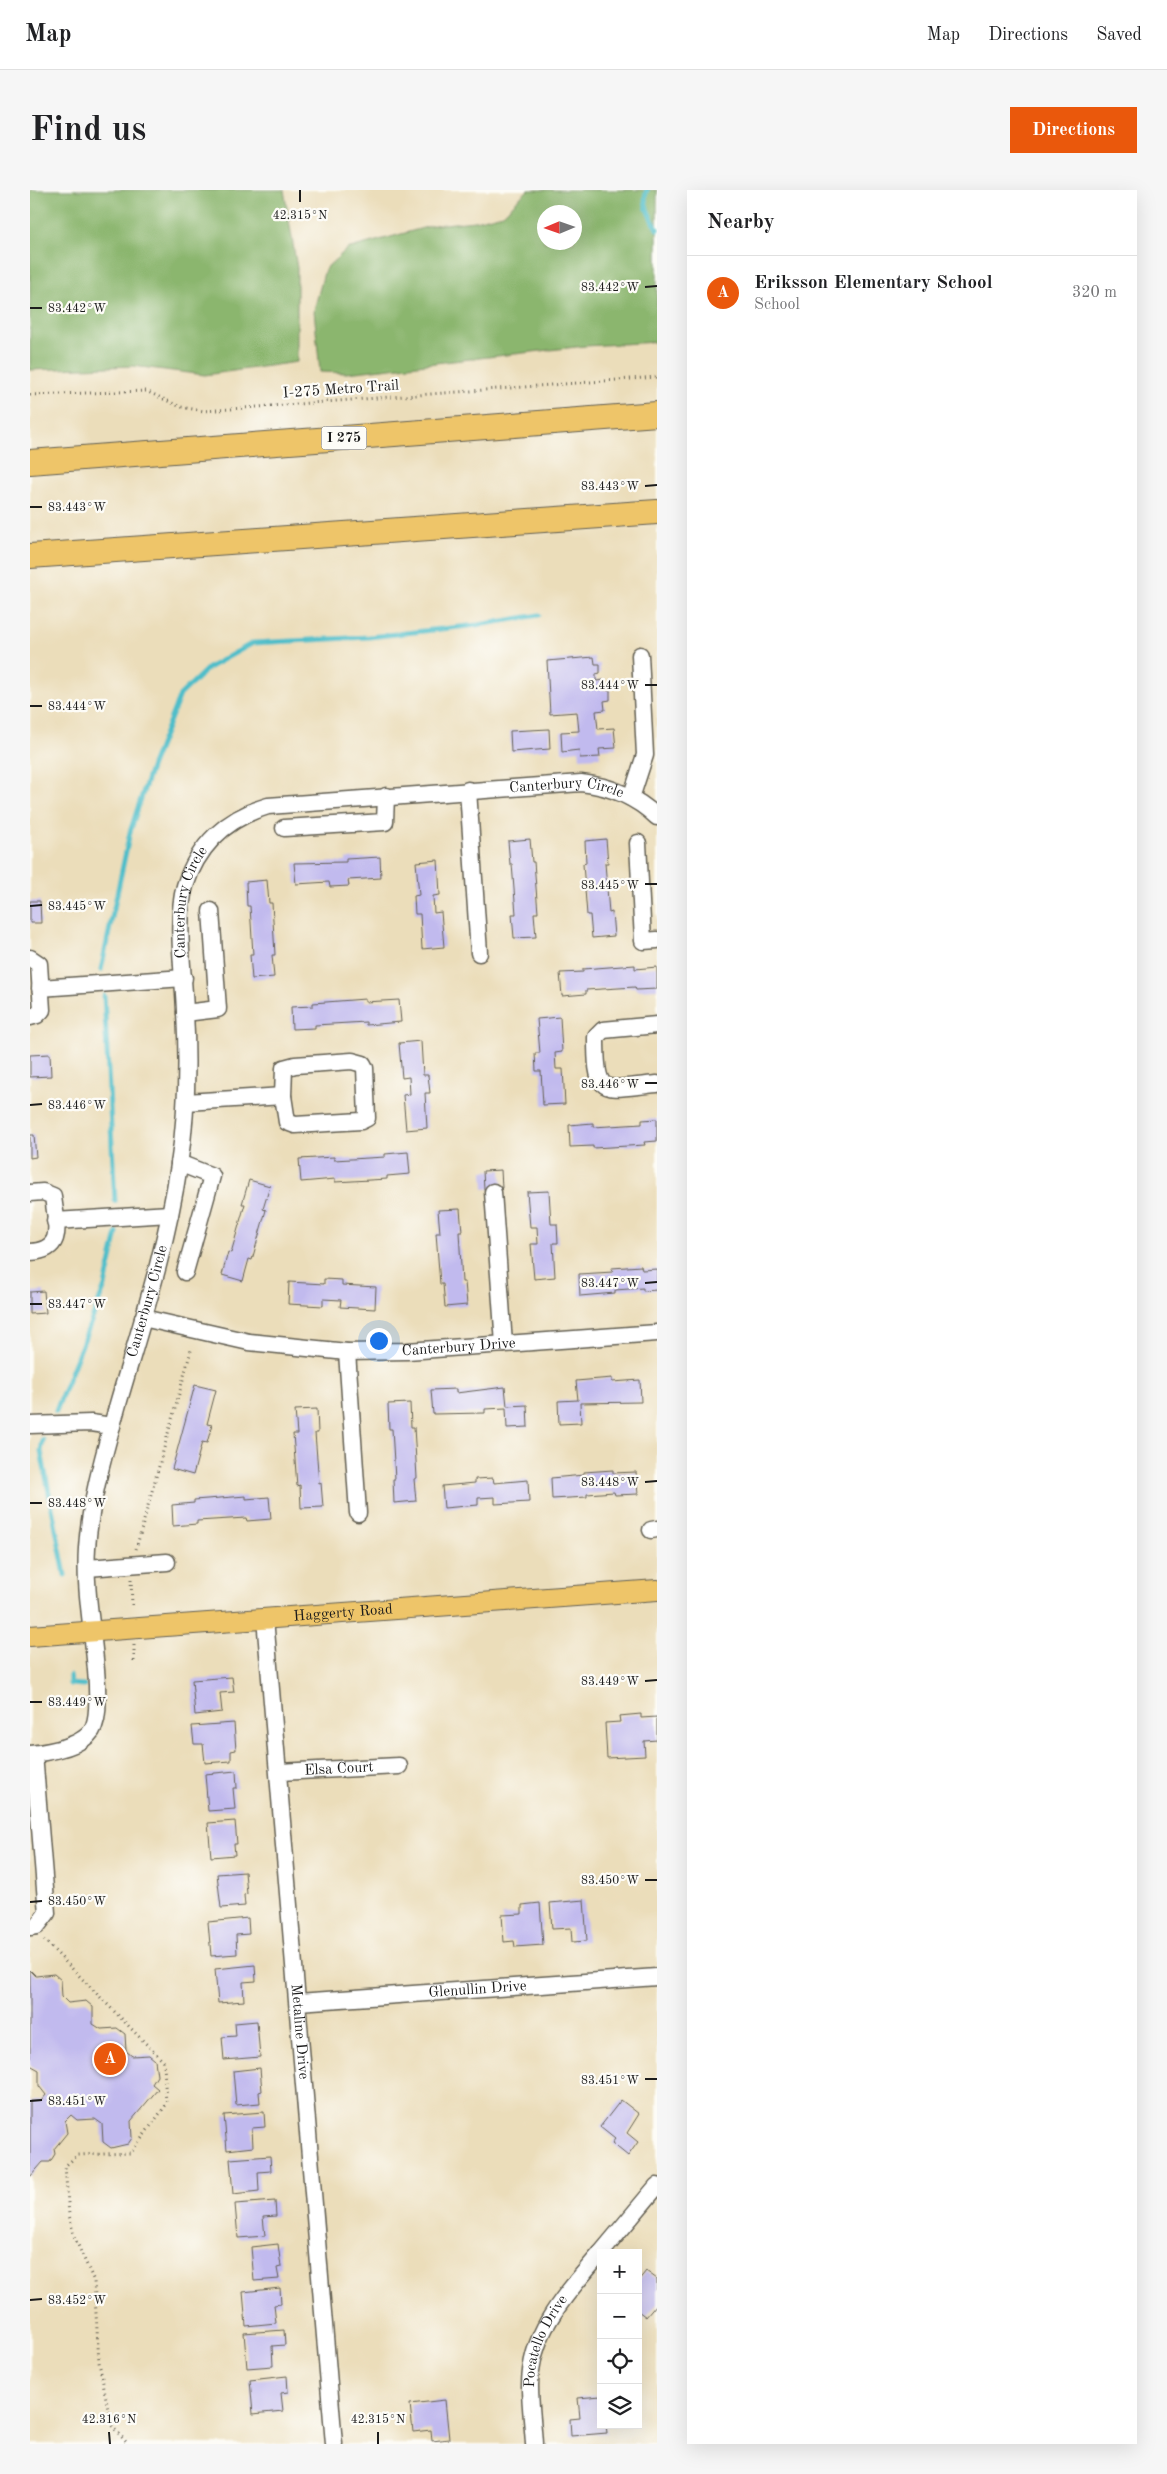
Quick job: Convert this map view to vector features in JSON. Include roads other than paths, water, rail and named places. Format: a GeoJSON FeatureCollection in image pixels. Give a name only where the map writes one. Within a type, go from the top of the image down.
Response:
{"type":"FeatureCollection","features":[{"type":"Feature","properties":{"kind":"highway","name":"I 275"},"geometry":{"type":"LineString","coordinates":[[30,462],[657,414]]}},
{"type":"Feature","properties":{"kind":"highway"},"geometry":{"type":"LineString","coordinates":[[30,556],[657,512]]}},
{"type":"Feature","properties":{"kind":"main road","name":"Haggerty Road"},"geometry":{"type":"LineString","coordinates":[[30,1636],[657,1590]]}},
{"type":"Feature","properties":{"kind":"street"},"geometry":{"type":"LineString","coordinates":[[631,798],[645,755],[640,656]]}},
{"type":"Feature","properties":{"kind":"street","name":"Canterbury Circle"},"geometry":{"type":"LineString","coordinates":[[32,1754],[84,1742],[94,1729],[98,1710],[87,1568],[90,1521],[112,1426],[170,1214],[179,1163],[186,1102],[186,1012],[181,915],[184,888],[206,845],[222,828],[239,816],[268,806],[468,790],[581,783],[598,785],[631,798],[657,817]]}},
{"type":"Feature","properties":{"kind":"street"},"geometry":{"type":"LineString","coordinates":[[468,790],[479,953]]}},
{"type":"Feature","properties":{"kind":"street"},"geometry":{"type":"LineString","coordinates":[[284,828],[385,822],[386,796]]}},
{"type":"Feature","properties":{"kind":"street"},"geometry":{"type":"LineString","coordinates":[[638,843],[643,941],[657,940]]}},
{"type":"Feature","properties":{"kind":"street"},"geometry":{"type":"LineString","coordinates":[[186,1012],[218,1009],[211,911]]}},
{"type":"Feature","properties":{"kind":"street"},"geometry":{"type":"LineString","coordinates":[[30,958],[39,964],[42,1010],[37,1015],[30,1017]]}},
{"type":"Feature","properties":{"kind":"street"},"geometry":{"type":"LineString","coordinates":[[40,988],[184,978]]}},
{"type":"Feature","properties":{"kind":"street"},"geometry":{"type":"LineString","coordinates":[[657,1025],[603,1030],[596,1037],[599,1080],[603,1086],[611,1088],[657,1084]]}},
{"type":"Feature","properties":{"kind":"street"},"geometry":{"type":"LineString","coordinates":[[352,1061],[363,1064],[365,1068],[367,1118],[361,1121],[291,1124],[284,1116],[283,1096],[282,1072],[288,1066],[352,1061]]}},
{"type":"Feature","properties":{"kind":"street"},"geometry":{"type":"LineString","coordinates":[[186,1102],[283,1096]]}},
{"type":"Feature","properties":{"kind":"street"},"geometry":{"type":"LineString","coordinates":[[179,1163],[212,1176],[185,1272]]}},
{"type":"Feature","properties":{"kind":"street"},"geometry":{"type":"LineString","coordinates":[[30,1192],[42,1192],[53,1196],[55,1221],[54,1243],[50,1248],[44,1251],[30,1252]]}},
{"type":"Feature","properties":{"kind":"street"},"geometry":{"type":"LineString","coordinates":[[493,1192],[504,1344]]}},
{"type":"Feature","properties":{"kind":"street"},"geometry":{"type":"LineString","coordinates":[[55,1221],[170,1214]]}},
{"type":"Feature","properties":{"kind":"street","name":"Canterbury Drive"},"geometry":{"type":"LineString","coordinates":[[143,1318],[249,1342],[347,1352],[504,1344],[657,1333]]}},
{"type":"Feature","properties":{"kind":"street"},"geometry":{"type":"LineString","coordinates":[[347,1352],[358,1513]]}},
{"type":"Feature","properties":{"kind":"street"},"geometry":{"type":"LineString","coordinates":[[30,1425],[91,1423],[112,1426]]}},
{"type":"Feature","properties":{"kind":"street"},"geometry":{"type":"LineString","coordinates":[[87,1568],[167,1562]]}},
{"type":"Feature","properties":{"kind":"street","name":"Metaline Drive"},"geometry":{"type":"LineString","coordinates":[[265,1618],[334,2444]]}},
{"type":"Feature","properties":{"kind":"street"},"geometry":{"type":"LineString","coordinates":[[32,1754],[47,1913],[33,1926]]}},
{"type":"Feature","properties":{"kind":"street","name":"Elsa Court"},"geometry":{"type":"LineString","coordinates":[[279,1772],[399,1766]]}},
{"type":"Feature","properties":{"kind":"street","name":"Glenullin Drive"},"geometry":{"type":"LineString","coordinates":[[298,2002],[657,1977]]}},
{"type":"Feature","properties":{"kind":"street","name":"Pocatello Drive"},"geometry":{"type":"LineString","coordinates":[[604,2249],[657,2186]]}},
{"type":"Feature","properties":{"kind":"street","name":"Pocatello Drive"},"geometry":{"type":"LineString","coordinates":[[534,2444],[530,2385],[533,2359],[541,2334],[559,2303],[597,2258]]}},
{"type":"Feature","properties":{"kind":"waterway"},"geometry":{"type":"LineString","coordinates":[[647,190],[645,195],[646,205],[657,229]]}},
{"type":"Feature","properties":{"kind":"waterway"},"geometry":{"type":"LineString","coordinates":[[101,970],[130,832],[152,765],[180,695],[208,668],[253,643],[369,637],[478,625],[539,615]]}},
{"type":"Feature","properties":{"kind":"waterway"},"geometry":{"type":"LineString","coordinates":[[104,996],[115,1201]]}},
{"type":"Feature","properties":{"kind":"waterway"},"geometry":{"type":"LineString","coordinates":[[56,1411],[105,1286],[117,1233]]}},
{"type":"Feature","properties":{"kind":"waterway"},"geometry":{"type":"LineString","coordinates":[[43,1440],[41,1451],[65,1575]]}},
{"type":"Feature","properties":{"kind":"waterway"},"geometry":{"type":"LineString","coordinates":[[70,1676],[70,1684],[84,1685]]}},
{"type":"Feature","properties":{"kind":"place","name":"Eriksson Elementary School"},"geometry":{"type":"Point","coordinates":[110,2059]}}]}
